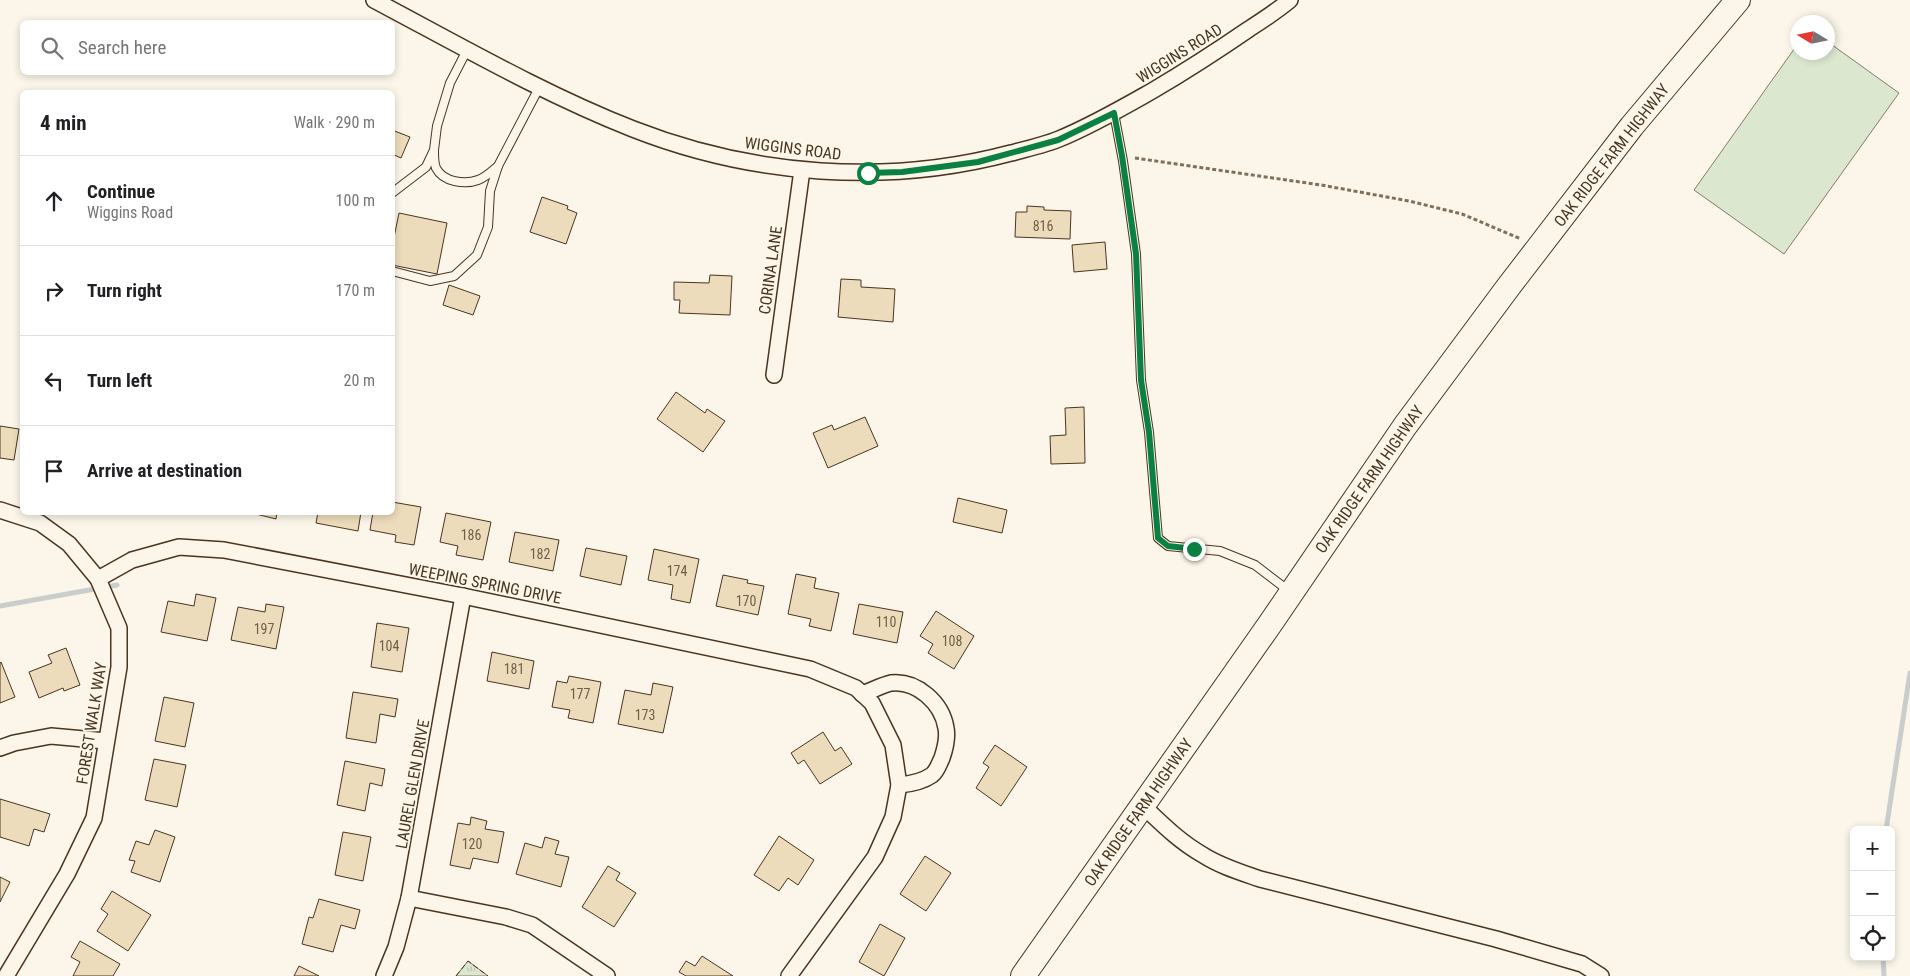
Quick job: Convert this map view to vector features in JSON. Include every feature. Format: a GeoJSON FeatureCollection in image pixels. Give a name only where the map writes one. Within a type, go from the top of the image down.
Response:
{"type":"FeatureCollection","features":[{"type":"Feature","properties":{"kind":"main road","name":"OAK RIDGE FARM HIGHWAY"},"geometry":{"type":"LineString","coordinates":[[1023,976],[1291,593],[1405,426],[1632,126],[1738,0]]}},
{"type":"Feature","properties":{"kind":"street","name":"WIGGINS ROAD"},"geometry":{"type":"LineString","coordinates":[[374,0],[467,50],[591,111],[667,141],[767,166],[802,170],[868,173],[902,172],[978,162],[1058,140],[1114,113],[1201,62],[1282,2]]}},
{"type":"Feature","properties":{"kind":"street","name":"CORINA LANE"},"geometry":{"type":"LineString","coordinates":[[774,374],[802,170]]}},
{"type":"Feature","properties":{"kind":"street","name":"FOREST WALK WAY"},"geometry":{"type":"LineString","coordinates":[[0,510],[40,523],[69,544],[98,579],[119,628],[119,667],[94,818],[67,874],[6,976]]}},
{"type":"Feature","properties":{"kind":"street","name":"WEEPING SPRING DRIVE"},"geometry":{"type":"LineString","coordinates":[[98,579],[132,560],[179,547],[224,550],[463,596],[810,669],[856,688],[872,703],[893,744],[899,785],[893,817],[875,857],[789,976]]}},
{"type":"Feature","properties":{"kind":"street","name":"LAUREL GLEN DRIVE"},"geometry":{"type":"LineString","coordinates":[[384,976],[396,947],[409,898],[463,596]]}},
{"type":"Feature","properties":{"kind":"street"},"geometry":{"type":"LineString","coordinates":[[862,694],[891,683],[905,684],[922,690],[938,705],[946,728],[945,749],[939,765],[932,774],[916,783],[899,785]]}},
{"type":"Feature","properties":{"kind":"street"},"geometry":{"type":"LineString","coordinates":[[0,748],[14,743],[51,736],[106,741]]}},
{"type":"Feature","properties":{"kind":"street"},"geometry":{"type":"LineString","coordinates":[[1143,806],[1174,835],[1202,855],[1223,866],[1260,879],[1496,939],[1582,964],[1601,976]]}},
{"type":"Feature","properties":{"kind":"street"},"geometry":{"type":"LineString","coordinates":[[409,898],[506,917],[532,925],[607,976]]}},
{"type":"Feature","properties":{"kind":"lane"},"geometry":{"type":"LineString","coordinates":[[467,50],[450,83],[437,126],[434,150],[435,166],[439,173],[446,178],[467,182],[478,180],[498,166]]}},
{"type":"Feature","properties":{"kind":"lane"},"geometry":{"type":"LineString","coordinates":[[395,272],[430,281],[454,276],[477,255],[488,227],[490,191],[498,166],[540,86]]}},
{"type":"Feature","properties":{"kind":"lane"},"geometry":{"type":"LineString","coordinates":[[1114,113],[1136,254],[1141,380],[1149,432],[1158,538],[1168,546],[1220,551],[1255,566],[1291,593]]}},
{"type":"Feature","properties":{"kind":"lane"},"geometry":{"type":"LineString","coordinates":[[395,191],[426,167],[434,150]]}},
{"type":"Feature","properties":{"kind":"path"},"geometry":{"type":"LineString","coordinates":[[1122,156],[1321,184],[1408,201],[1462,214],[1540,247]]}},
{"type":"Feature","properties":{"kind":"green space"},"geometry":{"type":"Polygon","coordinates":[[[1835,47],[1899,93],[1784,254],[1694,190],[1790,55],[1790,60],[1835,60],[1835,47]]]}},
{"type":"Feature","properties":{"kind":"green space"},"geometry":{"type":"Polygon","coordinates":[[[468,961],[488,976],[456,976],[468,961]]]}},
{"type":"Feature","properties":{"kind":"building"},"geometry":{"type":"Polygon","coordinates":[[[395,131],[410,137],[401,158],[395,155],[395,131]]]}},
{"type":"Feature","properties":{"kind":"building"},"geometry":{"type":"Polygon","coordinates":[[[542,197],[568,206],[567,209],[577,213],[566,244],[530,232],[542,197]]]}},
{"type":"Feature","properties":{"kind":"building"},"geometry":{"type":"Polygon","coordinates":[[[1027,206],[1044,207],[1044,210],[1071,211],[1070,239],[1015,237],[1016,212],[1027,212],[1027,206]]]}},
{"type":"Feature","properties":{"kind":"building"},"geometry":{"type":"Polygon","coordinates":[[[399,213],[447,223],[437,274],[395,266],[395,232],[399,213]]]}},
{"type":"Feature","properties":{"kind":"building"},"geometry":{"type":"Polygon","coordinates":[[[1105,242],[1107,269],[1074,272],[1072,245],[1105,242]]]}},
{"type":"Feature","properties":{"kind":"building"},"geometry":{"type":"Polygon","coordinates":[[[710,275],[732,276],[730,315],[679,313],[680,300],[674,300],[674,282],[709,283],[710,275]]]}},
{"type":"Feature","properties":{"kind":"building"},"geometry":{"type":"Polygon","coordinates":[[[841,279],[861,280],[861,287],[895,289],[893,322],[838,317],[841,279]]]}},
{"type":"Feature","properties":{"kind":"building"},"geometry":{"type":"Polygon","coordinates":[[[449,285],[480,296],[473,315],[443,305],[449,285]]]}},
{"type":"Feature","properties":{"kind":"building"},"geometry":{"type":"Polygon","coordinates":[[[676,392],[705,413],[707,409],[725,421],[703,452],[657,419],[676,392]]]}},
{"type":"Feature","properties":{"kind":"building"},"geometry":{"type":"Polygon","coordinates":[[[1084,407],[1085,463],[1051,464],[1050,436],[1066,435],[1065,408],[1084,407]]]}},
{"type":"Feature","properties":{"kind":"building"},"geometry":{"type":"Polygon","coordinates":[[[865,417],[878,446],[828,468],[813,433],[832,425],[834,430],[865,417]]]}},
{"type":"Feature","properties":{"kind":"building"},"geometry":{"type":"Polygon","coordinates":[[[0,426],[19,429],[14,460],[0,458],[0,426]]]}},
{"type":"Feature","properties":{"kind":"building"},"geometry":{"type":"Polygon","coordinates":[[[958,498],[1007,510],[1002,533],[953,522],[958,498]]]}},
{"type":"Feature","properties":{"kind":"building"},"geometry":{"type":"Polygon","coordinates":[[[395,503],[421,507],[414,545],[395,542],[396,535],[370,530],[372,515],[395,515],[395,503]]]}},
{"type":"Feature","properties":{"kind":"building"},"geometry":{"type":"Polygon","coordinates":[[[446,513],[491,522],[483,560],[456,555],[458,546],[440,542],[446,513]]]}},
{"type":"Feature","properties":{"kind":"building"},"geometry":{"type":"Polygon","coordinates":[[[260,515],[277,515],[276,519],[260,515]]]}},
{"type":"Feature","properties":{"kind":"building"},"geometry":{"type":"Polygon","coordinates":[[[317,515],[361,515],[358,531],[316,523],[317,515]]]}},
{"type":"Feature","properties":{"kind":"building"},"geometry":{"type":"Polygon","coordinates":[[[515,532],[559,540],[553,571],[509,562],[515,532]]]}},
{"type":"Feature","properties":{"kind":"building"},"geometry":{"type":"Polygon","coordinates":[[[586,548],[627,556],[621,585],[580,576],[586,548]]]}},
{"type":"Feature","properties":{"kind":"building"},"geometry":{"type":"Polygon","coordinates":[[[654,549],[699,559],[690,603],[671,599],[673,585],[648,580],[654,549]]]}},
{"type":"Feature","properties":{"kind":"building"},"geometry":{"type":"Polygon","coordinates":[[[796,574],[816,578],[814,588],[839,593],[831,631],[809,626],[811,619],[788,614],[796,574]]]}},
{"type":"Feature","properties":{"kind":"building"},"geometry":{"type":"Polygon","coordinates":[[[723,575],[748,580],[747,583],[764,586],[758,615],[716,606],[723,575]]]}},
{"type":"Feature","properties":{"kind":"building"},"geometry":{"type":"Polygon","coordinates":[[[196,594],[216,598],[207,641],[161,632],[168,601],[194,606],[196,594]]]}},
{"type":"Feature","properties":{"kind":"building"},"geometry":{"type":"Polygon","coordinates":[[[266,604],[284,607],[276,649],[231,640],[238,607],[265,612],[266,604]]]}},
{"type":"Feature","properties":{"kind":"building"},"geometry":{"type":"Polygon","coordinates":[[[859,604],[903,612],[897,643],[853,634],[859,604]]]}},
{"type":"Feature","properties":{"kind":"building"},"geometry":{"type":"Polygon","coordinates":[[[936,611],[974,636],[954,669],[928,653],[933,644],[920,636],[936,611]]]}},
{"type":"Feature","properties":{"kind":"building"},"geometry":{"type":"Polygon","coordinates":[[[377,623],[409,628],[402,672],[371,667],[377,623]]]}},
{"type":"Feature","properties":{"kind":"building"},"geometry":{"type":"Polygon","coordinates":[[[66,648],[80,685],[64,691],[63,688],[39,698],[29,672],[52,663],[48,655],[66,648]]]}},
{"type":"Feature","properties":{"kind":"building"},"geometry":{"type":"Polygon","coordinates":[[[492,652],[534,661],[529,689],[487,681],[492,652]]]}},
{"type":"Feature","properties":{"kind":"building"},"geometry":{"type":"Polygon","coordinates":[[[0,663],[15,697],[0,703],[0,663]]]}},
{"type":"Feature","properties":{"kind":"building"},"geometry":{"type":"Polygon","coordinates":[[[569,676],[601,682],[593,723],[568,718],[570,710],[552,707],[557,681],[567,683],[569,676]]]}},
{"type":"Feature","properties":{"kind":"building"},"geometry":{"type":"Polygon","coordinates":[[[653,683],[673,687],[663,733],[618,724],[625,690],[651,695],[653,683]]]}},
{"type":"Feature","properties":{"kind":"building"},"geometry":{"type":"Polygon","coordinates":[[[353,692],[398,699],[395,717],[380,714],[376,743],[346,738],[353,692]]]}},
{"type":"Feature","properties":{"kind":"building"},"geometry":{"type":"Polygon","coordinates":[[[164,697],[194,703],[185,747],[155,741],[164,697]]]}},
{"type":"Feature","properties":{"kind":"building"},"geometry":{"type":"Polygon","coordinates":[[[823,732],[835,751],[841,747],[852,764],[820,784],[804,760],[798,764],[791,753],[823,732]]]}},
{"type":"Feature","properties":{"kind":"building"},"geometry":{"type":"Polygon","coordinates":[[[995,745],[1027,767],[1001,806],[976,788],[989,767],[983,763],[995,745]]]}},
{"type":"Feature","properties":{"kind":"building"},"geometry":{"type":"Polygon","coordinates":[[[154,759],[186,765],[177,807],[145,800],[154,759]]]}},
{"type":"Feature","properties":{"kind":"building"},"geometry":{"type":"Polygon","coordinates":[[[345,761],[385,769],[382,786],[370,783],[365,811],[337,805],[345,761]]]}},
{"type":"Feature","properties":{"kind":"building"},"geometry":{"type":"Polygon","coordinates":[[[0,799],[50,814],[44,832],[34,829],[29,846],[0,837],[0,799]]]}},
{"type":"Feature","properties":{"kind":"building"},"geometry":{"type":"Polygon","coordinates":[[[471,817],[487,821],[485,829],[504,832],[498,863],[473,858],[470,869],[450,865],[458,823],[470,825],[471,817]]]}},
{"type":"Feature","properties":{"kind":"building"},"geometry":{"type":"Polygon","coordinates":[[[155,830],[175,837],[160,882],[131,872],[135,861],[129,860],[136,841],[149,845],[155,830]]]}},
{"type":"Feature","properties":{"kind":"building"},"geometry":{"type":"Polygon","coordinates":[[[343,832],[371,837],[363,881],[335,875],[343,832]]]}},
{"type":"Feature","properties":{"kind":"building"},"geometry":{"type":"Polygon","coordinates":[[[779,836],[814,860],[798,885],[788,878],[779,891],[754,875],[779,836]]]}},
{"type":"Feature","properties":{"kind":"building"},"geometry":{"type":"Polygon","coordinates":[[[545,837],[559,841],[555,854],[569,857],[561,887],[516,874],[525,843],[542,848],[545,837]]]}},
{"type":"Feature","properties":{"kind":"building"},"geometry":{"type":"Polygon","coordinates":[[[925,856],[951,873],[926,911],[900,894],[925,856]]]}},
{"type":"Feature","properties":{"kind":"building"},"geometry":{"type":"Polygon","coordinates":[[[608,866],[620,873],[616,880],[636,893],[614,927],[582,907],[608,866]]]}},
{"type":"Feature","properties":{"kind":"building"},"geometry":{"type":"Polygon","coordinates":[[[0,877],[10,882],[0,902],[0,877]]]}},
{"type":"Feature","properties":{"kind":"building"},"geometry":{"type":"Polygon","coordinates":[[[112,891],[151,915],[128,951],[97,931],[108,914],[101,909],[112,891]]]}},
{"type":"Feature","properties":{"kind":"building"},"geometry":{"type":"Polygon","coordinates":[[[319,899],[360,910],[355,929],[341,925],[333,952],[302,944],[309,917],[313,918],[319,899]]]}},
{"type":"Feature","properties":{"kind":"building"},"geometry":{"type":"Polygon","coordinates":[[[880,924],[905,938],[884,976],[859,962],[880,924]]]}},
{"type":"Feature","properties":{"kind":"building"},"geometry":{"type":"Polygon","coordinates":[[[80,941],[120,964],[113,976],[73,976],[80,962],[71,957],[80,941]]]}},
{"type":"Feature","properties":{"kind":"building"},"geometry":{"type":"Polygon","coordinates":[[[702,956],[733,976],[686,976],[679,972],[686,961],[695,966],[702,956]]]}},
{"type":"Feature","properties":{"kind":"building"},"geometry":{"type":"Polygon","coordinates":[[[299,966],[319,976],[294,976],[299,966]]]}},
{"type":"Feature","properties":{"kind":"waterway"},"geometry":{"type":"LineString","coordinates":[[0,606],[117,585]]}},
{"type":"Feature","properties":{"kind":"waterway"},"geometry":{"type":"LineString","coordinates":[[1887,826],[1910,673]]}},
{"type":"Feature","properties":{"kind":"waterway"},"geometry":{"type":"LineString","coordinates":[[1883,961],[1884,976]]}},
{"type":"Feature","properties":{"kind":"fence"},"geometry":{"type":"LineString","coordinates":[[456,976],[468,961],[488,976]]}},
{"type":"Feature","properties":{"kind":"route"},"geometry":{"type":"LineString","coordinates":[[868,173],[902,172],[978,162],[1058,140],[1114,113],[1136,254],[1141,380],[1149,432],[1158,538],[1168,546],[1194,549]]}}]}
